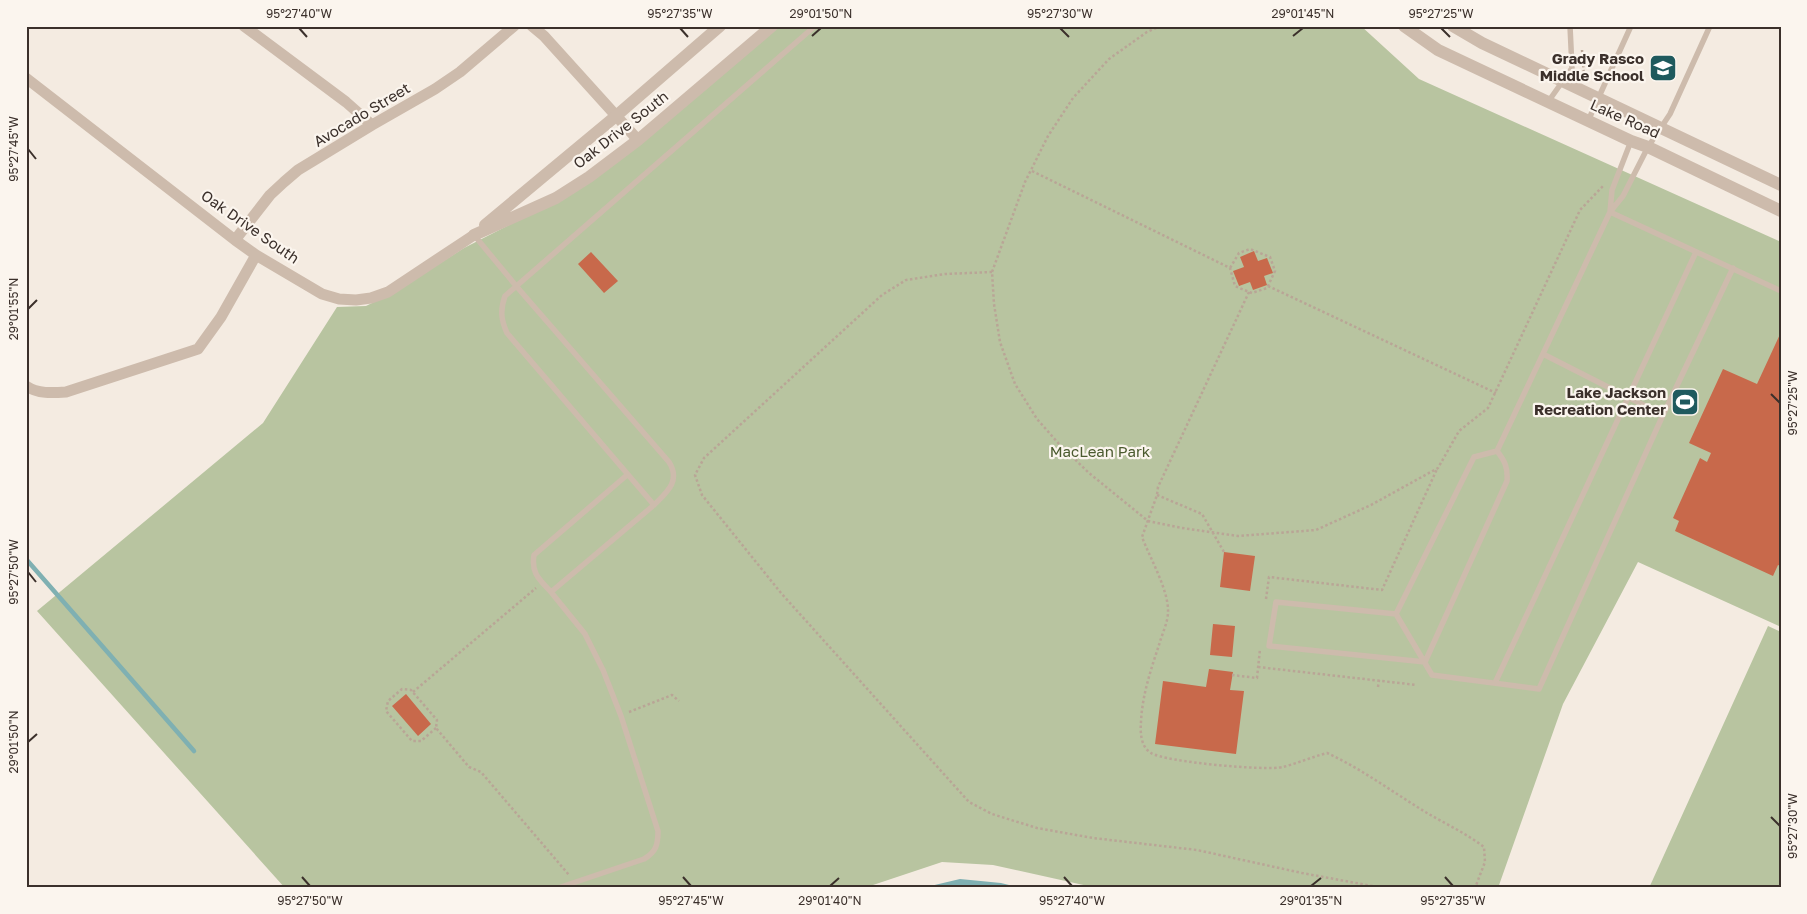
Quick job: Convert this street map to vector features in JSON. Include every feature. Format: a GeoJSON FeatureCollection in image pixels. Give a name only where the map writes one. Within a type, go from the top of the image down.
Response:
{"type":"FeatureCollection","features":[{"type":"Feature","properties":{"kind":"street"},"geometry":{"type":"LineString","coordinates":[[244,26],[346,102],[372,125]]}},
{"type":"Feature","properties":{"kind":"street","name":"Avocado Street"},"geometry":{"type":"LineString","coordinates":[[236,240],[270,194],[298,170],[448,80],[514,26]]}},
{"type":"Feature","properties":{"kind":"street"},"geometry":{"type":"LineString","coordinates":[[532,26],[544,36],[638,140]]}},
{"type":"Feature","properties":{"kind":"street","name":"Oak Drive South"},"geometry":{"type":"LineString","coordinates":[[26,78],[256,255],[322,294],[339,299],[356,300],[371,298],[388,292],[474,235],[720,26]]}},
{"type":"Feature","properties":{"kind":"street","name":"Oak Drive South"},"geometry":{"type":"LineString","coordinates":[[474,235],[556,198],[589,177],[638,140],[772,26]]}},
{"type":"Feature","properties":{"kind":"street","name":"Lake Road"},"geometry":{"type":"LineString","coordinates":[[1404,26],[1438,50],[1781,211]]}},
{"type":"Feature","properties":{"kind":"street","name":"Lake Road"},"geometry":{"type":"LineString","coordinates":[[1453,26],[1482,43],[1562,82],[1781,185]]}},
{"type":"Feature","properties":{"kind":"street"},"geometry":{"type":"LineString","coordinates":[[26,386],[33,390],[49,393],[66,392],[198,349],[221,317],[256,255]]}},
{"type":"Feature","properties":{"kind":"lane"},"geometry":{"type":"LineString","coordinates":[[654,505],[507,333],[502,320],[501,306],[505,296],[815,26]]}},
{"type":"Feature","properties":{"kind":"lane"},"geometry":{"type":"LineString","coordinates":[[1548,102],[1572,68],[1570,26]]}},
{"type":"Feature","properties":{"kind":"lane"},"geometry":{"type":"LineString","coordinates":[[1588,121],[1631,26]]}},
{"type":"Feature","properties":{"kind":"lane"},"geometry":{"type":"LineString","coordinates":[[1396,614],[1474,457],[1496,451],[1610,212],[1622,196],[1648,147],[1670,114],[1710,26]]}},
{"type":"Feature","properties":{"kind":"lane"},"geometry":{"type":"LineString","coordinates":[[1610,212],[1612,190],[1631,141]]}},
{"type":"Feature","properties":{"kind":"lane"},"geometry":{"type":"LineString","coordinates":[[1610,212],[1781,291]]}},
{"type":"Feature","properties":{"kind":"lane"},"geometry":{"type":"LineString","coordinates":[[474,235],[673,469],[674,480],[670,490],[551,592]]}},
{"type":"Feature","properties":{"kind":"lane"},"geometry":{"type":"LineString","coordinates":[[1496,683],[1627,397],[1696,252]]}},
{"type":"Feature","properties":{"kind":"lane"},"geometry":{"type":"LineString","coordinates":[[1396,614],[1432,674],[1539,689],[1663,415],[1733,268]]}},
{"type":"Feature","properties":{"kind":"lane"},"geometry":{"type":"LineString","coordinates":[[1543,354],[1663,415]]}},
{"type":"Feature","properties":{"kind":"lane"},"geometry":{"type":"LineString","coordinates":[[1425,662],[1507,481],[1508,471],[1504,460],[1496,451]]}},
{"type":"Feature","properties":{"kind":"lane"},"geometry":{"type":"LineString","coordinates":[[558,888],[644,859],[653,854],[658,843],[658,831],[621,716],[603,670],[585,634],[536,575],[532,566],[534,555],[627,475]]}},
{"type":"Feature","properties":{"kind":"lane"},"geometry":{"type":"LineString","coordinates":[[1396,614],[1276,602],[1270,646],[1425,662]]}},
{"type":"Feature","properties":{"kind":"path"},"geometry":{"type":"LineString","coordinates":[[1161,26],[1148,32],[1109,59],[1073,98],[1048,136],[1031,170],[992,272],[994,304],[1000,342],[1015,384],[1033,412],[1059,444],[1117,497],[1148,520],[1182,528],[1238,536],[1316,530],[1372,505],[1438,468]]}},
{"type":"Feature","properties":{"kind":"path"},"geometry":{"type":"LineString","coordinates":[[1031,170],[1230,268]]}},
{"type":"Feature","properties":{"kind":"path"},"geometry":{"type":"LineString","coordinates":[[1266,604],[1268,577],[1382,590],[1438,468],[1459,431],[1488,408],[1496,393],[1580,210],[1606,184]]}},
{"type":"Feature","properties":{"kind":"path"},"geometry":{"type":"LineString","coordinates":[[1250,249],[1270,257],[1275,271],[1268,286],[1252,293],[1235,286],[1230,268],[1239,253],[1250,249]]}},
{"type":"Feature","properties":{"kind":"path"},"geometry":{"type":"LineString","coordinates":[[992,272],[945,274],[906,280],[882,295],[704,458],[695,475],[702,495],[781,593],[969,802],[978,808],[1037,828],[1093,838],[1197,850],[1302,873],[1384,888]]}},
{"type":"Feature","properties":{"kind":"path"},"geometry":{"type":"LineString","coordinates":[[1268,286],[1496,393]]}},
{"type":"Feature","properties":{"kind":"path"},"geometry":{"type":"LineString","coordinates":[[1250,292],[1158,487],[1142,537],[1167,595],[1168,614],[1149,678],[1141,721],[1141,736],[1144,747],[1150,753],[1160,756],[1216,764],[1265,768],[1283,767],[1327,753],[1346,762],[1484,847],[1485,862],[1475,888]]}},
{"type":"Feature","properties":{"kind":"path"},"geometry":{"type":"LineString","coordinates":[[1157,495],[1202,514],[1224,552]]}},
{"type":"Feature","properties":{"kind":"path"},"geometry":{"type":"LineString","coordinates":[[413,692],[542,582]]}},
{"type":"Feature","properties":{"kind":"path"},"geometry":{"type":"LineString","coordinates":[[1232,675],[1257,678],[1260,649]]}},
{"type":"Feature","properties":{"kind":"path"},"geometry":{"type":"LineString","coordinates":[[1258,667],[1417,685]]}},
{"type":"Feature","properties":{"kind":"path"},"geometry":{"type":"LineString","coordinates":[[1378,687],[1379,680]]}},
{"type":"Feature","properties":{"kind":"path"},"geometry":{"type":"LineString","coordinates":[[402,689],[413,692],[437,720],[436,728],[421,741],[412,741],[386,711],[388,701],[402,689]]}},
{"type":"Feature","properties":{"kind":"path"},"geometry":{"type":"LineString","coordinates":[[621,716],[672,695],[679,701]]}},
{"type":"Feature","properties":{"kind":"path"},"geometry":{"type":"LineString","coordinates":[[436,728],[469,767],[481,772],[575,882]]}},
{"type":"Feature","properties":{"kind":"green space","name":"MacLean Park"},"geometry":{"type":"Polygon","coordinates":[[[776,26],[1361,26],[1419,79],[1781,242],[1781,627],[1638,562],[1563,704],[1498,888],[1097,888],[993,865],[942,862],[864,888],[285,888],[37,611],[263,423],[337,307],[366,306],[396,291],[464,248],[566,196],[776,26]]]}},
{"type":"Feature","properties":{"kind":"green space"},"geometry":{"type":"Polygon","coordinates":[[[1768,626],[1781,632],[1781,888],[1649,888],[1768,626]]]}},
{"type":"Feature","properties":{"kind":"water"},"geometry":{"type":"Polygon","coordinates":[[[960,879],[1001,883],[1021,888],[922,888],[960,879]]]}},
{"type":"Feature","properties":{"kind":"building"},"geometry":{"type":"Polygon","coordinates":[[[1254,251],[1258,261],[1267,258],[1273,273],[1264,276],[1267,285],[1253,290],[1250,282],[1239,286],[1233,271],[1244,267],[1240,257],[1254,251]]]}},
{"type":"Feature","properties":{"kind":"building"},"geometry":{"type":"Polygon","coordinates":[[[591,252],[618,281],[604,293],[578,264],[591,252]]]}},
{"type":"Feature","properties":{"kind":"building"},"geometry":{"type":"Polygon","coordinates":[[[1781,332],[1781,566],[1778,565],[1773,576],[1675,531],[1679,521],[1673,518],[1700,458],[1707,462],[1711,453],[1689,443],[1723,369],[1757,384],[1781,332]]]}},
{"type":"Feature","properties":{"kind":"building"},"geometry":{"type":"Polygon","coordinates":[[[1224,552],[1255,556],[1250,591],[1220,587],[1224,552]]]}},
{"type":"Feature","properties":{"kind":"building"},"geometry":{"type":"Polygon","coordinates":[[[1213,624],[1235,626],[1232,657],[1210,655],[1213,624]]]}},
{"type":"Feature","properties":{"kind":"building"},"geometry":{"type":"Polygon","coordinates":[[[1209,669],[1233,672],[1230,690],[1244,691],[1236,754],[1155,744],[1163,681],[1206,687],[1209,669]]]}},
{"type":"Feature","properties":{"kind":"building"},"geometry":{"type":"Polygon","coordinates":[[[406,694],[431,724],[418,736],[392,706],[406,694]]]}},
{"type":"Feature","properties":{"kind":"waterway"},"geometry":{"type":"LineString","coordinates":[[26,559],[194,751]]}},
{"type":"Feature","properties":{"kind":"place","name":"Grady Rasco Middle School"},"geometry":{"type":"Point","coordinates":[1663,68]}},
{"type":"Feature","properties":{"kind":"place","name":"Lake Jackson Recreation Center"},"geometry":{"type":"Point","coordinates":[1685,402]}}]}
